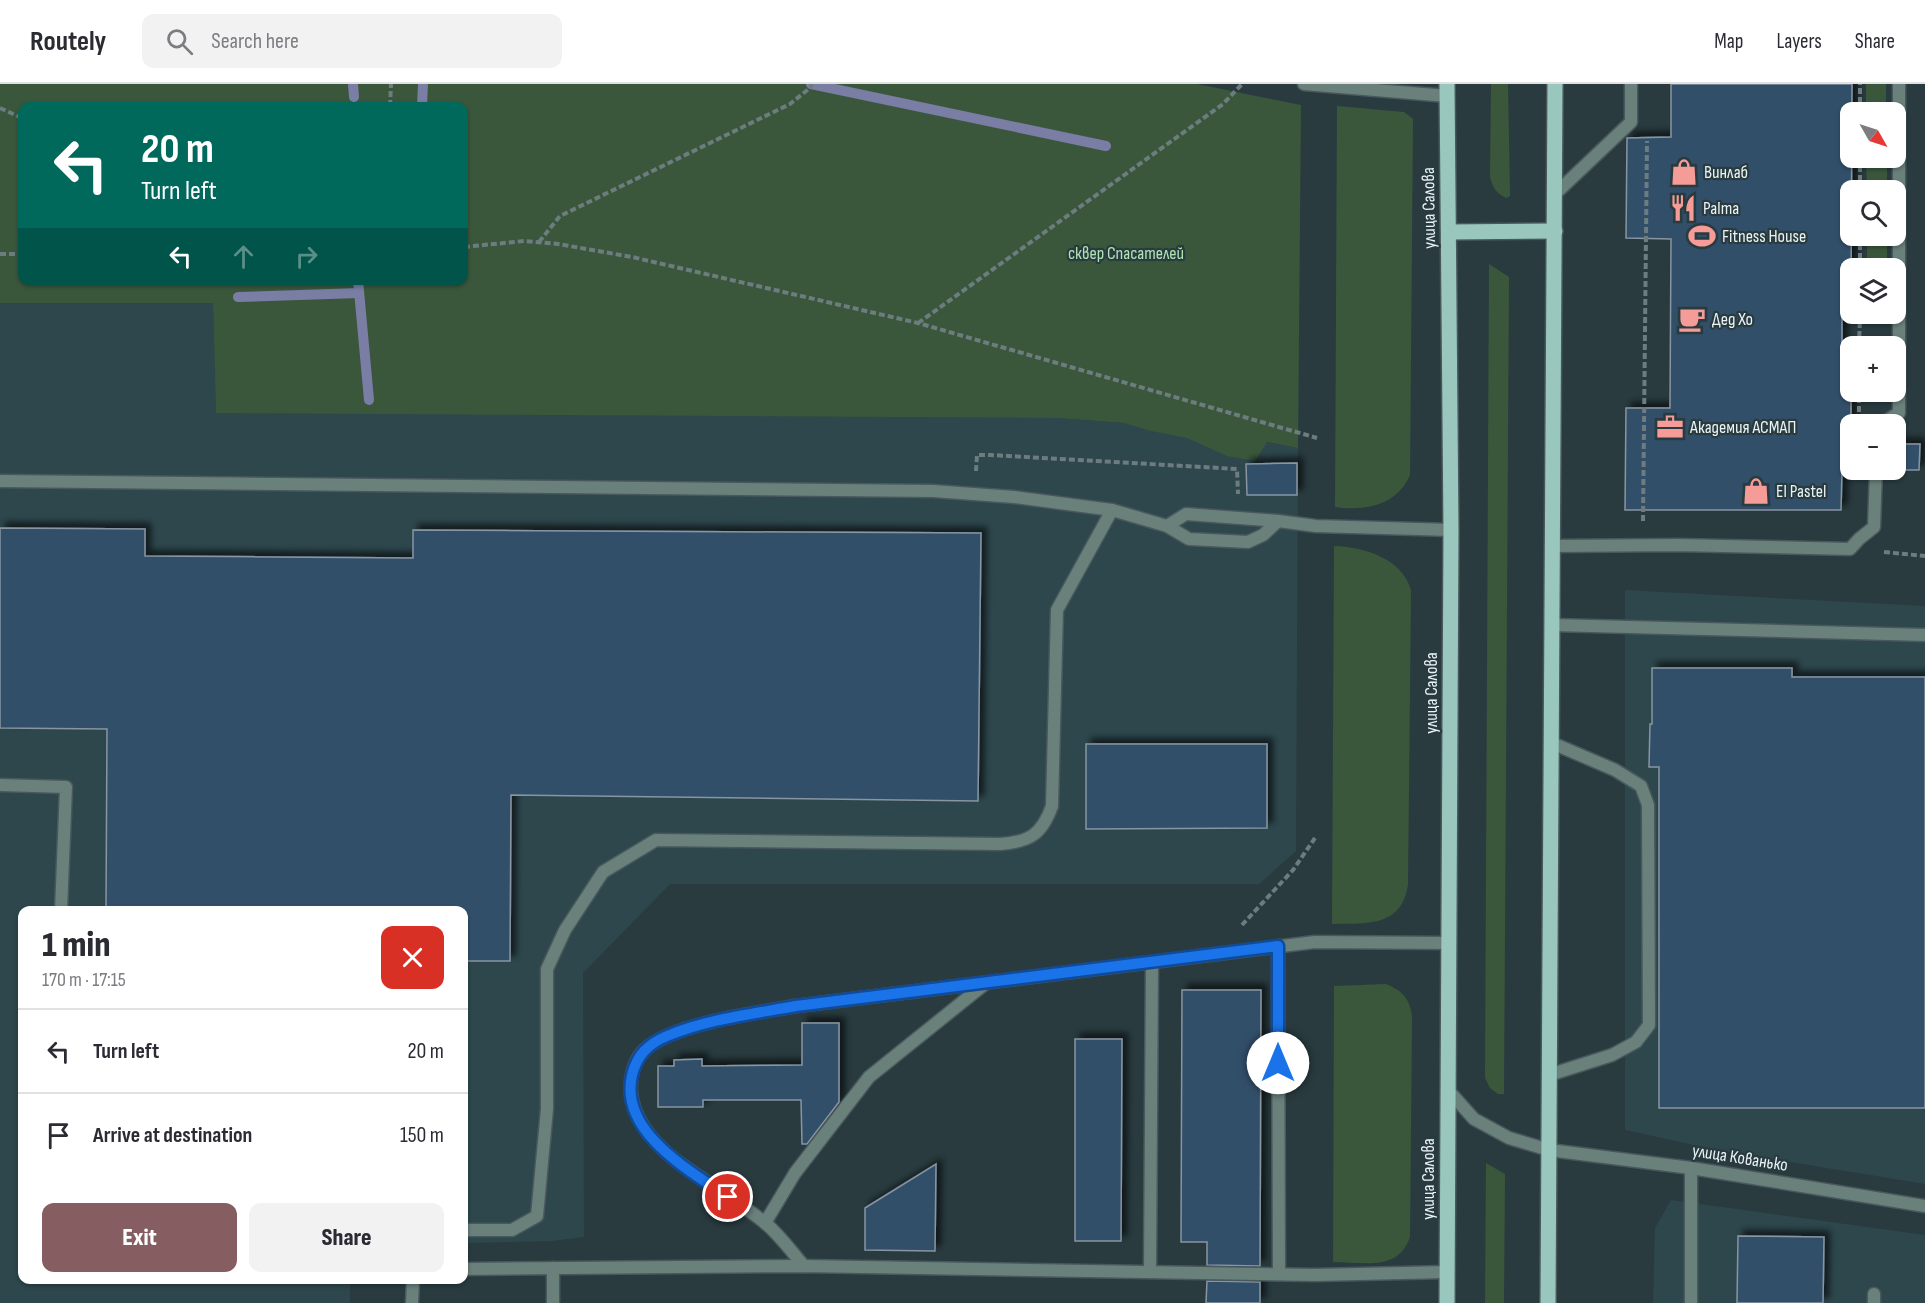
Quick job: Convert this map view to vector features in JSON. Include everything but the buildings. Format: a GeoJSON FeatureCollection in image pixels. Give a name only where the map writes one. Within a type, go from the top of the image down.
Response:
{"type":"FeatureCollection","features":[{"type":"Feature","properties":{"kind":"main road"},"geometry":{"type":"LineString","coordinates":[[1548,1303],[1555,84]]}},
{"type":"Feature","properties":{"kind":"main road","name":"улица Салова"},"geometry":{"type":"LineString","coordinates":[[1447,90],[1451,531],[1447,1303]]}},
{"type":"Feature","properties":{"kind":"main road"},"geometry":{"type":"LineString","coordinates":[[1449,232],[1555,231]]}},
{"type":"Feature","properties":{"kind":"street"},"geometry":{"type":"LineString","coordinates":[[1304,84],[1447,90]]}},
{"type":"Feature","properties":{"kind":"street"},"geometry":{"type":"LineString","coordinates":[[1555,194],[1631,122],[1631,84]]}},
{"type":"Feature","properties":{"kind":"street"},"geometry":{"type":"LineString","coordinates":[[1897,414],[1899,84]]}},
{"type":"Feature","properties":{"kind":"street"},"geometry":{"type":"LineString","coordinates":[[1553,546],[1643,545],[1851,549],[1874,527],[1876,480]]}},
{"type":"Feature","properties":{"kind":"street"},"geometry":{"type":"LineString","coordinates":[[0,481],[933,491],[1014,497],[1112,510],[1167,526],[1189,539],[1248,542],[1263,535],[1278,521]]}},
{"type":"Feature","properties":{"kind":"street"},"geometry":{"type":"LineString","coordinates":[[468,1230],[512,1230],[537,1216],[547,1109],[547,969],[565,930],[603,872],[656,840],[1000,844],[1018,843],[1035,835],[1047,822],[1052,806],[1057,610],[1112,510]]}},
{"type":"Feature","properties":{"kind":"street"},"geometry":{"type":"LineString","coordinates":[[1167,526],[1186,514],[1316,526],[1451,531]]}},
{"type":"Feature","properties":{"kind":"street"},"geometry":{"type":"LineString","coordinates":[[1553,625],[1925,634]]}},
{"type":"Feature","properties":{"kind":"street"},"geometry":{"type":"LineString","coordinates":[[1549,1075],[1612,1055],[1636,1042],[1649,1025],[1648,805],[1641,786],[1615,770],[1552,743]]}},
{"type":"Feature","properties":{"kind":"street"},"geometry":{"type":"LineString","coordinates":[[0,785],[66,787],[61,906]]}},
{"type":"Feature","properties":{"kind":"street"},"geometry":{"type":"LineString","coordinates":[[804,1266],[765,1223],[673,1158],[646,1132],[632,1106],[631,1082],[635,1062],[647,1047],[666,1036],[717,1020],[796,1006],[1315,942],[1449,943]]}},
{"type":"Feature","properties":{"kind":"street"},"geometry":{"type":"LineString","coordinates":[[1278,946],[1279,1274]]}},
{"type":"Feature","properties":{"kind":"street"},"geometry":{"type":"LineString","coordinates":[[1150,1272],[1152,962]]}},
{"type":"Feature","properties":{"kind":"street"},"geometry":{"type":"LineString","coordinates":[[765,1223],[795,1173],[869,1077],[987,982]]}},
{"type":"Feature","properties":{"kind":"street","name":"улица Кованько"},"geometry":{"type":"LineString","coordinates":[[1448,1090],[1474,1119],[1509,1138],[1549,1150],[1691,1168],[1925,1206]]}},
{"type":"Feature","properties":{"kind":"street"},"geometry":{"type":"LineString","coordinates":[[1691,1168],[1691,1303]]}},
{"type":"Feature","properties":{"kind":"street"},"geometry":{"type":"LineString","coordinates":[[468,1269],[804,1266],[1279,1274],[1447,1272]]}},
{"type":"Feature","properties":{"kind":"street"},"geometry":{"type":"LineString","coordinates":[[553,1268],[553,1303]]}},
{"type":"Feature","properties":{"kind":"street"},"geometry":{"type":"LineString","coordinates":[[412,1303],[413,1284]]}},
{"type":"Feature","properties":{"kind":"path"},"geometry":{"type":"LineString","coordinates":[[390,102],[391,84]]}},
{"type":"Feature","properties":{"kind":"path"},"geometry":{"type":"LineString","coordinates":[[539,242],[560,216],[790,104],[812,84]]}},
{"type":"Feature","properties":{"kind":"path"},"geometry":{"type":"LineString","coordinates":[[918,323],[1223,104],[1242,84]]}},
{"type":"Feature","properties":{"kind":"path"},"geometry":{"type":"LineString","coordinates":[[1860,84],[1860,102]]}},
{"type":"Feature","properties":{"kind":"path"},"geometry":{"type":"LineString","coordinates":[[0,108],[18,116]]}},
{"type":"Feature","properties":{"kind":"path"},"geometry":{"type":"LineString","coordinates":[[1643,545],[1647,131]]}},
{"type":"Feature","properties":{"kind":"path"},"geometry":{"type":"LineString","coordinates":[[468,246],[508,241],[539,242],[632,257],[918,323],[1317,438]]}},
{"type":"Feature","properties":{"kind":"path"},"geometry":{"type":"LineString","coordinates":[[0,254],[18,254]]}},
{"type":"Feature","properties":{"kind":"path"},"geometry":{"type":"LineString","coordinates":[[974,494],[977,455],[991,455],[1237,469],[1238,501]]}},
{"type":"Feature","properties":{"kind":"path"},"geometry":{"type":"LineString","coordinates":[[1851,549],[1925,556]]}},
{"type":"Feature","properties":{"kind":"path"},"geometry":{"type":"LineString","coordinates":[[1215,954],[1293,870],[1315,838]]}},
{"type":"Feature","properties":{"kind":"shaded area"},"geometry":{"type":"Polygon","coordinates":[[[0,303],[213,303],[216,412],[1058,418],[1189,428],[1298,448],[1296,851],[1259,884],[670,884],[583,973],[584,1237],[552,1241],[468,1243],[468,906],[18,906],[18,1284],[350,1284],[350,1303],[0,1303],[0,303]]]}},
{"type":"Feature","properties":{"kind":"shaded area"},"geometry":{"type":"Polygon","coordinates":[[[1625,590],[1925,606],[1925,1184],[1722,1151],[1625,1130],[1625,590]]]}},
{"type":"Feature","properties":{"kind":"shaded area"},"geometry":{"type":"Polygon","coordinates":[[[1671,1200],[1925,1235],[1925,1303],[1653,1303],[1655,1228],[1671,1200]]]}},
{"type":"Feature","properties":{"kind":"green space","name":"cквер Спасателей"},"geometry":{"type":"Polygon","coordinates":[[[0,84],[1197,84],[1301,105],[1298,448],[1267,442],[1255,461],[1227,456],[1187,438],[1124,423],[1058,418],[216,413],[213,303],[0,303],[0,84]]]}},
{"type":"Feature","properties":{"kind":"green space"},"geometry":{"type":"Polygon","coordinates":[[[1491,84],[1508,84],[1510,196],[1506,198],[1495,190],[1490,177],[1491,84]]]}},
{"type":"Feature","properties":{"kind":"green space"},"geometry":{"type":"Polygon","coordinates":[[[1866,84],[1886,84],[1886,102],[1866,102],[1866,84]]]}},
{"type":"Feature","properties":{"kind":"green space"},"geometry":{"type":"Polygon","coordinates":[[[1337,106],[1404,112],[1413,119],[1410,475],[1397,494],[1388,500],[1369,507],[1358,508],[1335,507],[1337,106]]]}},
{"type":"Feature","properties":{"kind":"green space"},"geometry":{"type":"Polygon","coordinates":[[[1866,168],[1887,168],[1887,180],[1867,180],[1866,168]]]}},
{"type":"Feature","properties":{"kind":"green space"},"geometry":{"type":"Polygon","coordinates":[[[1867,246],[1887,246],[1887,258],[1867,258],[1867,246]]]}},
{"type":"Feature","properties":{"kind":"green space"},"geometry":{"type":"Polygon","coordinates":[[[1489,264],[1509,277],[1504,1094],[1498,1094],[1490,1088],[1485,1078],[1489,264]]]}},
{"type":"Feature","properties":{"kind":"green space"},"geometry":{"type":"Polygon","coordinates":[[[1334,546],[1369,552],[1391,562],[1406,579],[1411,590],[1408,884],[1398,909],[1390,916],[1369,923],[1357,924],[1332,924],[1334,546]]]}},
{"type":"Feature","properties":{"kind":"green space"},"geometry":{"type":"Polygon","coordinates":[[[1386,984],[1397,989],[1404,996],[1412,1016],[1410,1237],[1405,1248],[1389,1260],[1379,1263],[1333,1262],[1334,986],[1386,984]]]}},
{"type":"Feature","properties":{"kind":"green space"},"geometry":{"type":"Polygon","coordinates":[[[1486,1163],[1505,1174],[1504,1303],[1485,1303],[1486,1163]]]}},
{"type":"Feature","properties":{"kind":"waterway"},"geometry":{"type":"LineString","coordinates":[[353,84],[354,97]]}},
{"type":"Feature","properties":{"kind":"waterway"},"geometry":{"type":"LineString","coordinates":[[422,102],[423,84]]}},
{"type":"Feature","properties":{"kind":"waterway"},"geometry":{"type":"LineString","coordinates":[[811,84],[1106,146]]}},
{"type":"Feature","properties":{"kind":"waterway"},"geometry":{"type":"LineString","coordinates":[[358,285],[369,400]]}},
{"type":"Feature","properties":{"kind":"waterway"},"geometry":{"type":"LineString","coordinates":[[238,297],[359,293]]}},
{"type":"Feature","properties":{"kind":"place","name":"Винлаб"},"geometry":{"type":"Point","coordinates":[1684,172]}},
{"type":"Feature","properties":{"kind":"place","name":"Palma"},"geometry":{"type":"Point","coordinates":[1683,208]}},
{"type":"Feature","properties":{"kind":"place","name":"Fitness House"},"geometry":{"type":"Point","coordinates":[1702,236]}},
{"type":"Feature","properties":{"kind":"place","name":"Дед Хо"},"geometry":{"type":"Point","coordinates":[1692,319]}},
{"type":"Feature","properties":{"kind":"place","name":"Академия АСМАП"},"geometry":{"type":"Point","coordinates":[1670,427]}},
{"type":"Feature","properties":{"kind":"place","name":"El Pastel"},"geometry":{"type":"Point","coordinates":[1756,491]}},
{"type":"Feature","properties":{"kind":"route"},"geometry":{"type":"LineString","coordinates":[[728,1197],[673,1158],[646,1132],[632,1106],[631,1082],[635,1062],[647,1047],[666,1036],[717,1020],[796,1006],[1278,946],[1278,1063]]}}]}
